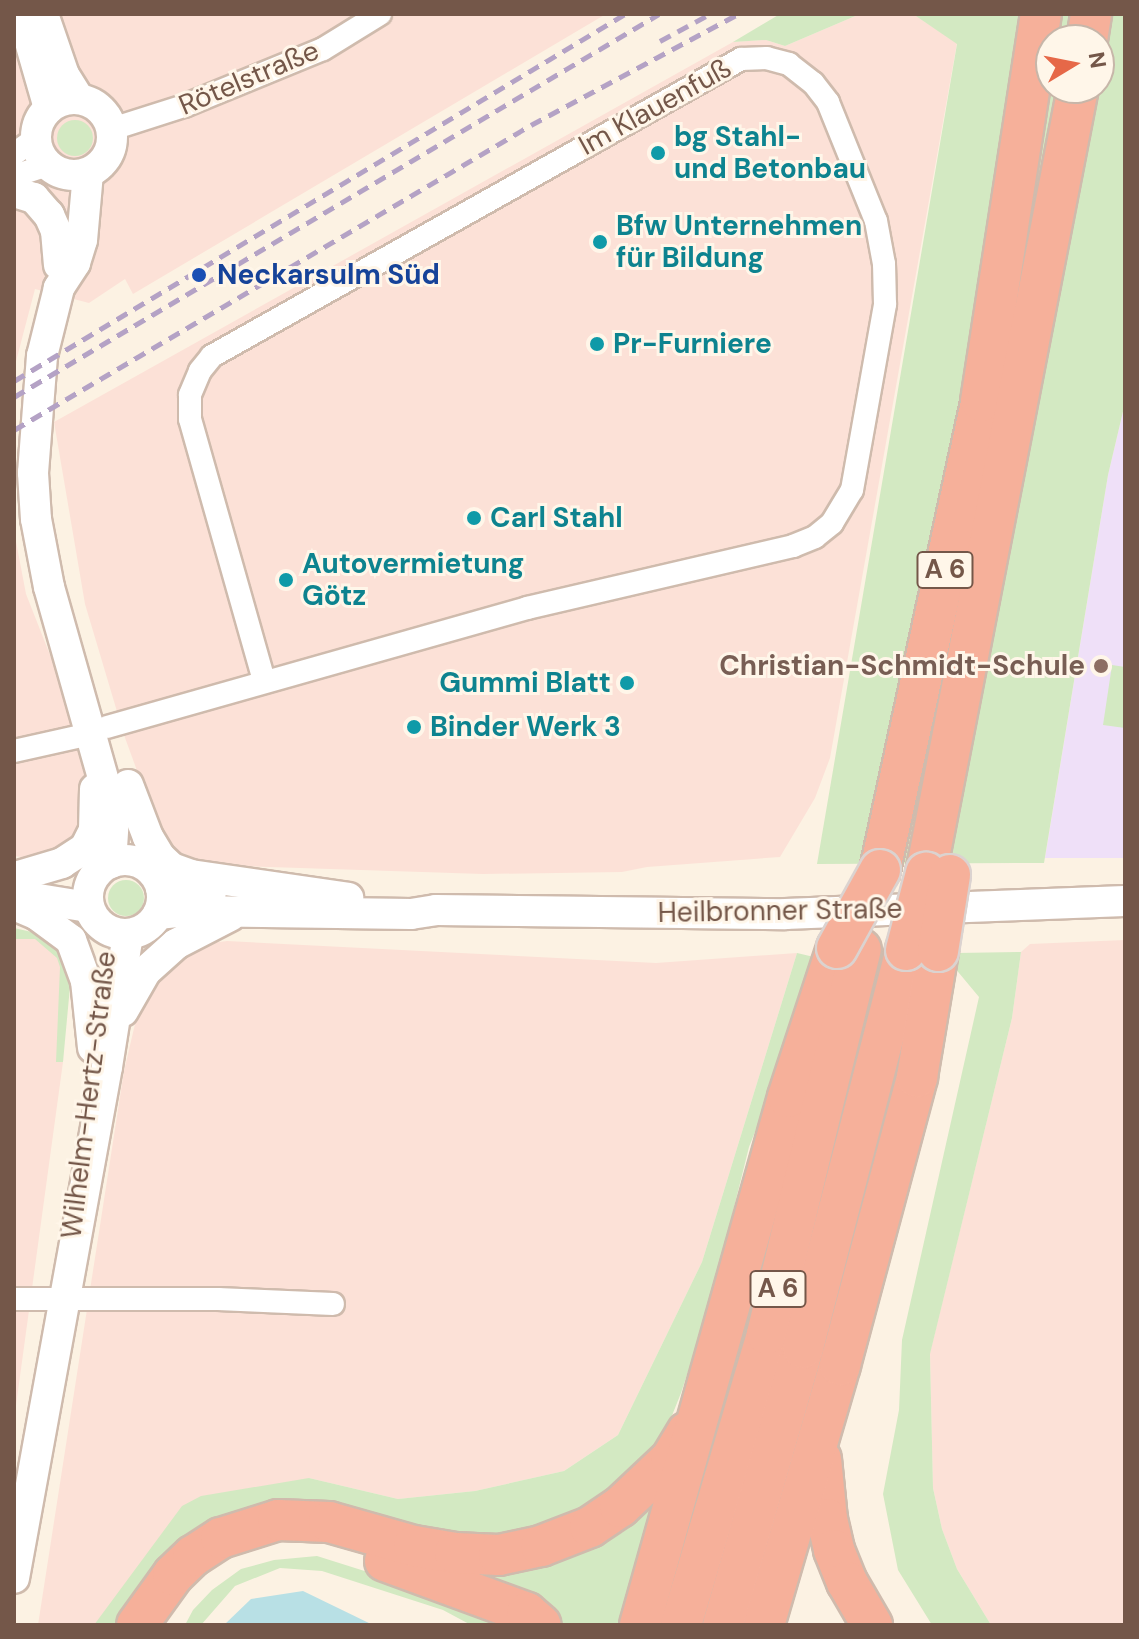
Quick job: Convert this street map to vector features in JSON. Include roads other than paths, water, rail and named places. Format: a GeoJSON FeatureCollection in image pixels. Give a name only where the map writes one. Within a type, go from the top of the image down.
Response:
{"type":"FeatureCollection","features":[{"type":"Feature","properties":{"kind":"highway","name":"A 6"},"geometry":{"type":"LineString","coordinates":[[681,1625],[767,1334],[849,949],[880,870],[981,401],[1041,14]]}},
{"type":"Feature","properties":{"kind":"highway","name":"A 6"},"geometry":{"type":"LineString","coordinates":[[723,1625],[922,950],[938,874],[971,649],[1075,104]]}},
{"type":"Feature","properties":{"kind":"highway"},"geometry":{"type":"LineString","coordinates":[[640,1625],[788,1097],[849,949]]}},
{"type":"Feature","properties":{"kind":"highway"},"geometry":{"type":"LineString","coordinates":[[764,1625],[819,1438],[917,1077],[922,950]]}},
{"type":"Feature","properties":{"kind":"highway"},"geometry":{"type":"LineString","coordinates":[[137,1625],[173,1575],[193,1556],[221,1538],[278,1520],[329,1522],[414,1546],[455,1553],[499,1555],[541,1546],[590,1527],[644,1488],[671,1459],[708,1384]]}},
{"type":"Feature","properties":{"kind":"highway"},"geometry":{"type":"LineString","coordinates":[[819,1438],[827,1519],[834,1550],[847,1582],[872,1625]]}},
{"type":"Feature","properties":{"kind":"highway"},"geometry":{"type":"LineString","coordinates":[[169,1625],[182,1602],[201,1580],[235,1557],[272,1543],[305,1542],[395,1564],[527,1613],[541,1625]]}},
{"type":"Feature","properties":{"kind":"main road"},"geometry":{"type":"LineString","coordinates":[[22,14],[49,108]]}},
{"type":"Feature","properties":{"kind":"main road"},"geometry":{"type":"LineString","coordinates":[[43,14],[64,75],[79,99]]}},
{"type":"Feature","properties":{"kind":"main road"},"geometry":{"type":"LineString","coordinates":[[49,161],[105,160],[113,140],[112,129],[97,106],[79,99],[68,99],[49,108],[39,121],[49,161],[69,217],[42,356],[33,473],[36,519],[49,587],[97,736],[125,863]]}},
{"type":"Feature","properties":{"kind":"main road"},"geometry":{"type":"LineString","coordinates":[[14,192],[34,198],[49,215],[56,231],[59,276]]}},
{"type":"Feature","properties":{"kind":"main road"},"geometry":{"type":"LineString","coordinates":[[97,736],[128,785],[148,837],[160,857],[172,868],[191,875],[364,900]]}},
{"type":"Feature","properties":{"kind":"main road"},"geometry":{"type":"LineString","coordinates":[[14,877],[62,863],[85,848],[94,830],[97,736]]}},
{"type":"Feature","properties":{"kind":"main road"},"geometry":{"type":"LineString","coordinates":[[125,863],[128,785]]}},
{"type":"Feature","properties":{"kind":"main road"},"geometry":{"type":"LineString","coordinates":[[125,863],[156,877],[160,901],[151,925],[118,933],[95,921],[89,896],[98,871],[125,863]]}},
{"type":"Feature","properties":{"kind":"main road"},"geometry":{"type":"LineString","coordinates":[[14,877],[89,896]]}},
{"type":"Feature","properties":{"kind":"main road","name":"Heilbronner Straße"},"geometry":{"type":"LineString","coordinates":[[160,901],[190,893],[404,902],[436,910]]}},
{"type":"Feature","properties":{"kind":"main road"},"geometry":{"type":"LineString","coordinates":[[14,895],[89,896]]}},
{"type":"Feature","properties":{"kind":"main road","name":"Heilbronner Straße"},"geometry":{"type":"LineString","coordinates":[[160,901],[242,911],[411,914],[436,910],[785,914],[1125,901]]}},
{"type":"Feature","properties":{"kind":"main road"},"geometry":{"type":"LineString","coordinates":[[14,905],[37,915],[71,940],[86,981],[100,1057]]}},
{"type":"Feature","properties":{"kind":"main road"},"geometry":{"type":"LineString","coordinates":[[100,1057],[146,971],[187,936],[242,911]]}},
{"type":"Feature","properties":{"kind":"main road","name":"Wilhelm-Hertz-Straße"},"geometry":{"type":"LineString","coordinates":[[14,1578],[64,1299],[118,933]]}},
{"type":"Feature","properties":{"kind":"street","name":"Rötelstraße"},"geometry":{"type":"LineString","coordinates":[[112,129],[184,106],[323,49],[380,14]]}},
{"type":"Feature","properties":{"kind":"street","name":"Im Klauenfuß"},"geometry":{"type":"LineString","coordinates":[[14,751],[97,736],[264,680],[527,608],[793,546],[815,537],[832,523],[852,490],[885,304],[884,264],[876,221],[828,102],[813,83],[789,64],[767,58],[741,59],[212,356],[200,371],[190,395],[190,419],[264,680]]}},
{"type":"Feature","properties":{"kind":"street"},"geometry":{"type":"LineString","coordinates":[[14,176],[49,161]]}},
{"type":"Feature","properties":{"kind":"street"},"geometry":{"type":"LineString","coordinates":[[14,1299],[333,1304]]}},
{"type":"Feature","properties":{"kind":"water"},"geometry":{"type":"Polygon","coordinates":[[[303,1591],[373,1625],[224,1625],[251,1599],[303,1591]]]}},
{"type":"Feature","properties":{"kind":"railway"},"geometry":{"type":"LineString","coordinates":[[14,381],[625,14]]}},
{"type":"Feature","properties":{"kind":"railway"},"geometry":{"type":"LineString","coordinates":[[14,397],[659,14]]}},
{"type":"Feature","properties":{"kind":"railway"},"geometry":{"type":"LineString","coordinates":[[660,41],[710,14]]}},
{"type":"Feature","properties":{"kind":"railway"},"geometry":{"type":"LineString","coordinates":[[14,430],[531,125],[738,14]]}},
{"type":"Feature","properties":{"kind":"place","name":"bg Stahl- und Betonbau"},"geometry":{"type":"Point","coordinates":[658,153]}},
{"type":"Feature","properties":{"kind":"place","name":"Bfw Unternehmen für Bildung"},"geometry":{"type":"Point","coordinates":[600,242]}},
{"type":"Feature","properties":{"kind":"place","name":"Neckarsulm Süd"},"geometry":{"type":"Point","coordinates":[199,275]}},
{"type":"Feature","properties":{"kind":"place","name":"Pr-Furniere"},"geometry":{"type":"Point","coordinates":[597,344]}},
{"type":"Feature","properties":{"kind":"place","name":"Carl Stahl"},"geometry":{"type":"Point","coordinates":[474,518]}},
{"type":"Feature","properties":{"kind":"place","name":"Autovermietung Götz"},"geometry":{"type":"Point","coordinates":[286,580]}},
{"type":"Feature","properties":{"kind":"place","name":"Christian-Schmidt-Schule"},"geometry":{"type":"Point","coordinates":[1101,666]}},
{"type":"Feature","properties":{"kind":"place","name":"Gummi Blatt"},"geometry":{"type":"Point","coordinates":[627,683]}},
{"type":"Feature","properties":{"kind":"place","name":"Binder Werk 3"},"geometry":{"type":"Point","coordinates":[414,727]}}]}
